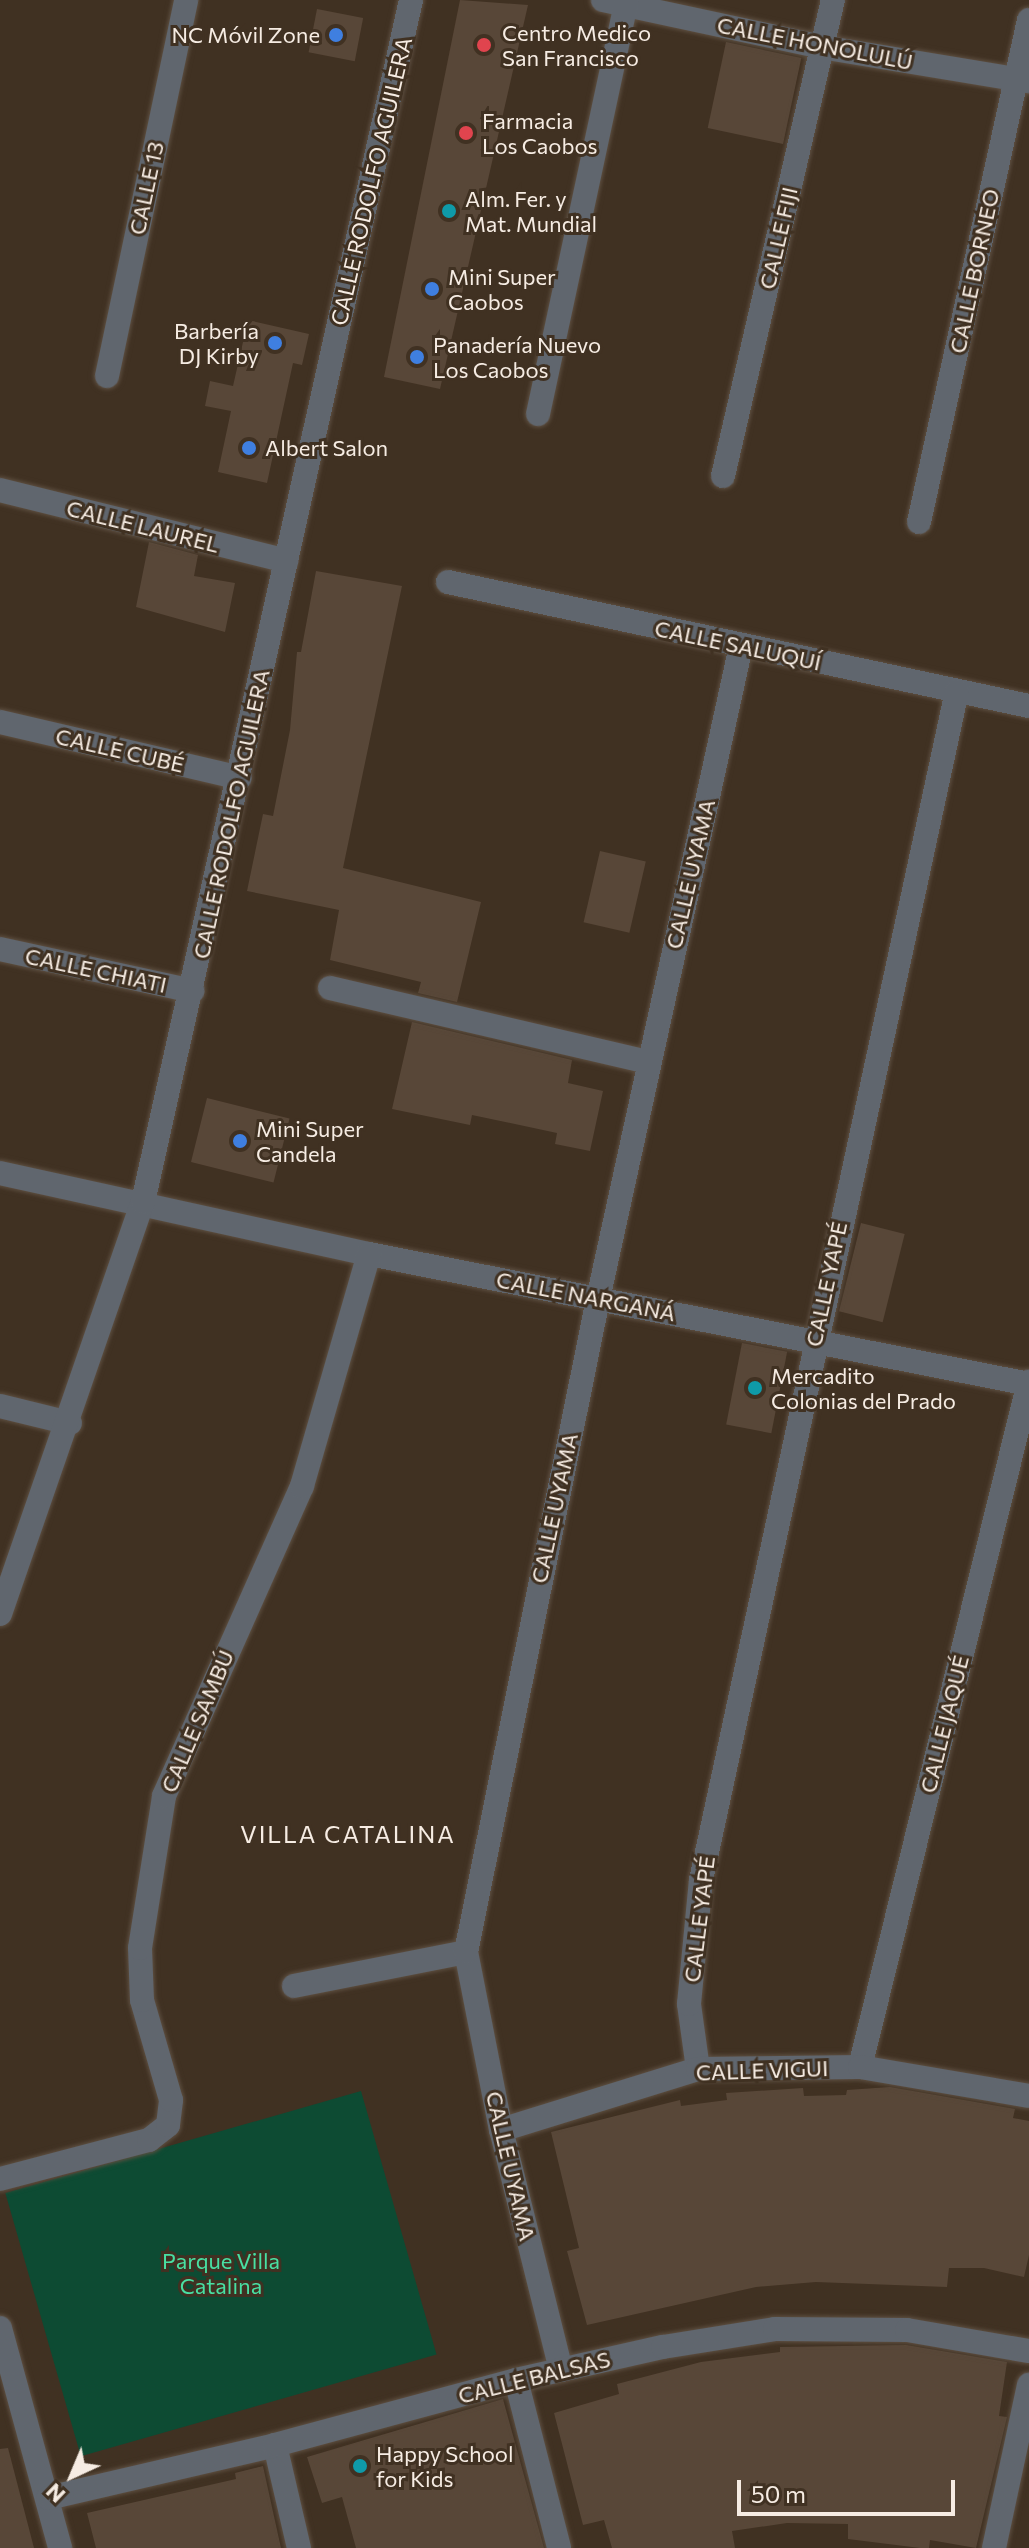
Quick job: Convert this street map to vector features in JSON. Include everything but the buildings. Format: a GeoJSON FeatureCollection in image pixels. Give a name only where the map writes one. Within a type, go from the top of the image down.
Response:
{"type":"FeatureCollection","features":[{"type":"Feature","properties":{"kind":"street","name":"CALLE 13"},"geometry":{"type":"LineString","coordinates":[[107,376],[186,0]]}},
{"type":"Feature","properties":{"kind":"street","name":"CALLE RODOLFO AGUILERA"},"geometry":{"type":"LineString","coordinates":[[0,1614],[70,1423],[143,1202],[240,778],[409,0]]}},
{"type":"Feature","properties":{"kind":"street","name":"CALLE FIJI"},"geometry":{"type":"LineString","coordinates":[[723,476],[833,0]]}},
{"type":"Feature","properties":{"kind":"street","name":"CALLE HONOLULÚ"},"geometry":{"type":"LineString","coordinates":[[619,2],[822,47],[1022,80]]}},
{"type":"Feature","properties":{"kind":"street"},"geometry":{"type":"LineString","coordinates":[[538,414],[619,2]]}},
{"type":"Feature","properties":{"kind":"street","name":"CALLE BORNEO"},"geometry":{"type":"LineString","coordinates":[[919,522],[1022,80],[1029,20]]}},
{"type":"Feature","properties":{"kind":"street","name":"CALLE LAUREL"},"geometry":{"type":"LineString","coordinates":[[0,490],[286,561]]}},
{"type":"Feature","properties":{"kind":"street","name":"CALLE SALUQUÍ"},"geometry":{"type":"LineString","coordinates":[[448,582],[1029,706]]}},
{"type":"Feature","properties":{"kind":"street","name":"CALLE UYAMA"},"geometry":{"type":"LineString","coordinates":[[561,2370],[501,2130],[466,1952],[598,1299],[741,646]]}},
{"type":"Feature","properties":{"kind":"street","name":"CALLE YAPÉ"},"geometry":{"type":"LineString","coordinates":[[698,2069],[689,2004],[701,1880],[814,1339],[957,691]]}},
{"type":"Feature","properties":{"kind":"street","name":"CALLE CUBÉ"},"geometry":{"type":"LineString","coordinates":[[0,722],[240,778]]}},
{"type":"Feature","properties":{"kind":"street","name":"CALLE CHIATI"},"geometry":{"type":"LineString","coordinates":[[0,949],[192,991]]}},
{"type":"Feature","properties":{"kind":"street"},"geometry":{"type":"LineString","coordinates":[[330,988],[648,1062]]}},
{"type":"Feature","properties":{"kind":"street","name":"CALLE NARGANÁ"},"geometry":{"type":"LineString","coordinates":[[0,1173],[369,1254],[1029,1383]]}},
{"type":"Feature","properties":{"kind":"street","name":"CALLE SAMBÚ"},"geometry":{"type":"LineString","coordinates":[[0,2179],[149,2140],[168,2125],[171,2100],[142,2000],[140,1948],[164,1796],[302,1486],[369,1254]]}},
{"type":"Feature","properties":{"kind":"street","name":"CALLE JAQUÉ"},"geometry":{"type":"LineString","coordinates":[[860,2067],[1029,1383]]}},
{"type":"Feature","properties":{"kind":"street"},"geometry":{"type":"LineString","coordinates":[[0,1406],[70,1423]]}},
{"type":"Feature","properties":{"kind":"street"},"geometry":{"type":"LineString","coordinates":[[294,1986],[466,1952]]}},
{"type":"Feature","properties":{"kind":"street","name":"CALLE VIGUI"},"geometry":{"type":"LineString","coordinates":[[501,2130],[698,2069],[860,2067],[1029,2096]]}},
{"type":"Feature","properties":{"kind":"street"},"geometry":{"type":"LineString","coordinates":[[0,2328],[9,2399],[48,2498],[60,2548]]}},
{"type":"Feature","properties":{"kind":"street","name":"CALLE BALSAS"},"geometry":{"type":"LineString","coordinates":[[48,2498],[275,2445],[516,2380],[775,2329],[907,2330],[1029,2351]]}},
{"type":"Feature","properties":{"kind":"street"},"geometry":{"type":"LineString","coordinates":[[516,2380],[559,2548]]}},
{"type":"Feature","properties":{"kind":"street"},"geometry":{"type":"LineString","coordinates":[[994,2548],[1029,2385]]}},
{"type":"Feature","properties":{"kind":"street"},"geometry":{"type":"LineString","coordinates":[[275,2445],[299,2548]]}},
{"type":"Feature","properties":{"kind":"green space","name":"Parque Villa Catalina"},"geometry":{"type":"Polygon","coordinates":[[[361,2091],[437,2354],[81,2456],[5,2193],[361,2091]]]}},
{"type":"Feature","properties":{"kind":"place","name":"NC Móvil Zone"},"geometry":{"type":"Point","coordinates":[336,35]}},
{"type":"Feature","properties":{"kind":"place","name":"Centro Medico San Francisco"},"geometry":{"type":"Point","coordinates":[484,45]}},
{"type":"Feature","properties":{"kind":"place","name":"Farmacia Los Caobos"},"geometry":{"type":"Point","coordinates":[466,133]}},
{"type":"Feature","properties":{"kind":"place","name":"Alm. Fer. y Mat. Mundial"},"geometry":{"type":"Point","coordinates":[449,211]}},
{"type":"Feature","properties":{"kind":"place","name":"Mini Super Caobos"},"geometry":{"type":"Point","coordinates":[432,289]}},
{"type":"Feature","properties":{"kind":"place","name":"Barbería DJ Kirby"},"geometry":{"type":"Point","coordinates":[275,343]}},
{"type":"Feature","properties":{"kind":"place","name":"Panadería Nuevo Los Caobos"},"geometry":{"type":"Point","coordinates":[417,357]}},
{"type":"Feature","properties":{"kind":"place","name":"Albert Salon"},"geometry":{"type":"Point","coordinates":[249,448]}},
{"type":"Feature","properties":{"kind":"place","name":"Mini Super Candela"},"geometry":{"type":"Point","coordinates":[240,1141]}},
{"type":"Feature","properties":{"kind":"place","name":"Mercadito Colonias del Prado"},"geometry":{"type":"Point","coordinates":[755,1388]}},
{"type":"Feature","properties":{"kind":"place","name":"Happy School for Kids"},"geometry":{"type":"Point","coordinates":[360,2466]}},
{"type":"Feature","properties":{"kind":"district","name":"VILLA CATALINA"},"geometry":{"type":"Point","coordinates":[348,1834]}}]}
